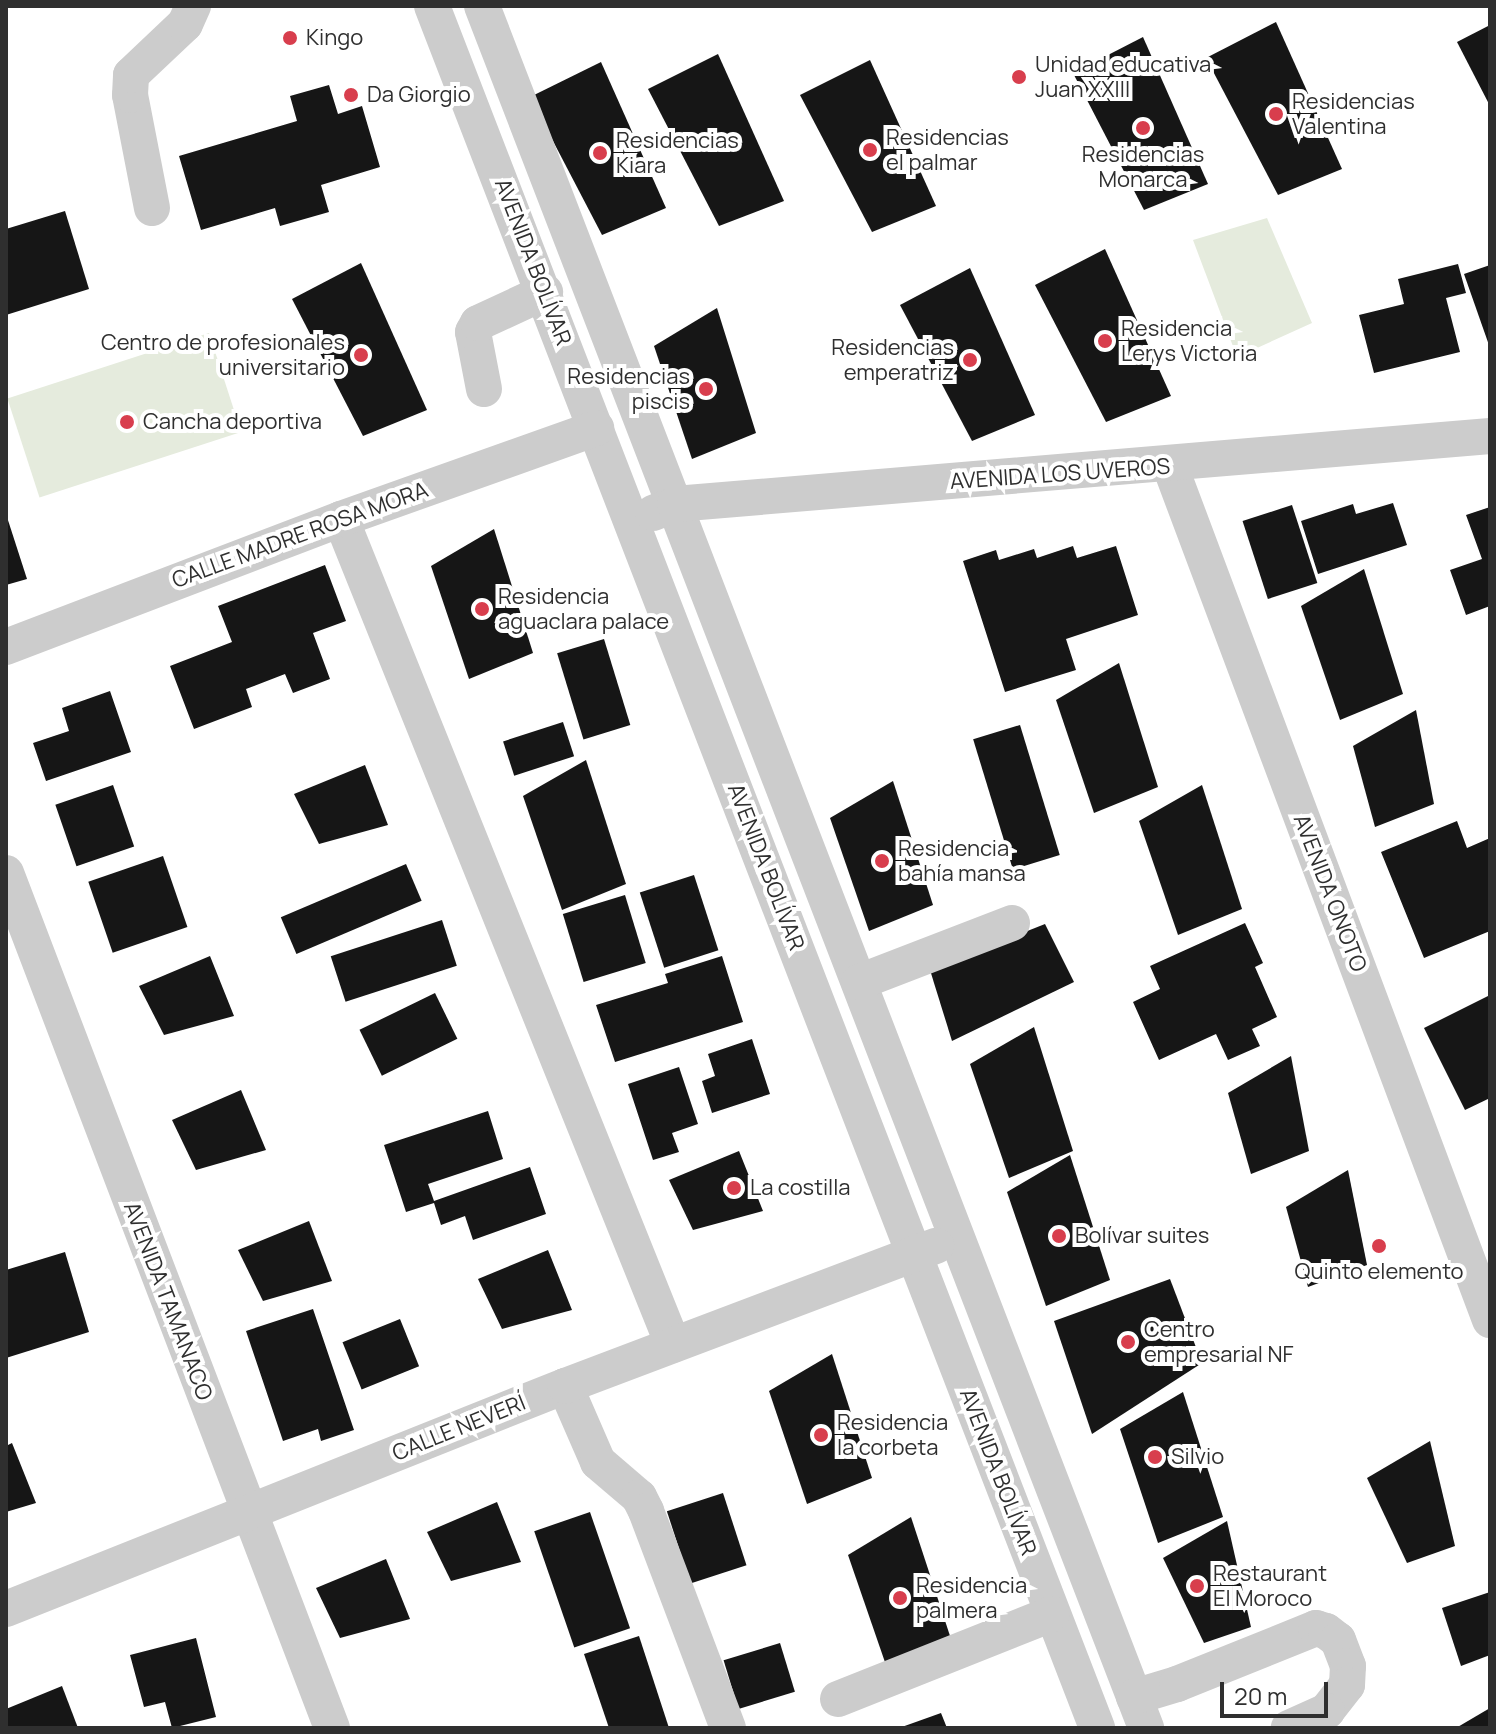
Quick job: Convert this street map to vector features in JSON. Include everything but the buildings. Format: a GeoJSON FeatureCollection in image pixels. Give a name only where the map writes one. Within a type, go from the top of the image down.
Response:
{"type":"FeatureCollection","features":[{"type":"Feature","properties":{"kind":"street"},"geometry":{"type":"LineString","coordinates":[[152,208],[130,95],[131,75],[185,24],[193,6]]}},
{"type":"Feature","properties":{"kind":"street","name":"AVENIDA BOLÍVAR"},"geometry":{"type":"LineString","coordinates":[[432,6],[1097,1728]]}},
{"type":"Feature","properties":{"kind":"street","name":"AVENIDA BOLÍVAR"},"geometry":{"type":"LineString","coordinates":[[482,6],[1140,1713]]}},
{"type":"Feature","properties":{"kind":"street"},"geometry":{"type":"LineString","coordinates":[[484,389],[473,332],[478,323],[545,292]]}},
{"type":"Feature","properties":{"kind":"street","name":"CALLE MADRE ROSA MORA"},"geometry":{"type":"LineString","coordinates":[[6,647],[341,519],[596,428]]}},
{"type":"Feature","properties":{"kind":"street","name":"AVENIDA LOS UVEROS"},"geometry":{"type":"LineString","coordinates":[[633,521],[675,504],[1170,466],[1490,436]]}},
{"type":"Feature","properties":{"kind":"street","name":"AVENIDA ONOTO"},"geometry":{"type":"LineString","coordinates":[[1170,466],[1490,1320]]}},
{"type":"Feature","properties":{"kind":"street"},"geometry":{"type":"LineString","coordinates":[[341,519],[673,1345]]}},
{"type":"Feature","properties":{"kind":"street","name":"AVENIDA TAMANACO"},"geometry":{"type":"LineString","coordinates":[[6,873],[332,1728]]}},
{"type":"Feature","properties":{"kind":"street"},"geometry":{"type":"LineString","coordinates":[[859,982],[1012,923]]}},
{"type":"Feature","properties":{"kind":"street","name":"CALLE NEVERÍ"},"geometry":{"type":"LineString","coordinates":[[6,1609],[565,1386],[915,1255],[957,1236]]}},
{"type":"Feature","properties":{"kind":"street"},"geometry":{"type":"LineString","coordinates":[[565,1386],[598,1462],[639,1497],[646,1511],[728,1728]]}},
{"type":"Feature","properties":{"kind":"street"},"geometry":{"type":"LineString","coordinates":[[838,1699],[1052,1614]]}},
{"type":"Feature","properties":{"kind":"street"},"geometry":{"type":"LineString","coordinates":[[1140,1713],[1177,1684],[1316,1628],[1326,1631],[1338,1640],[1348,1666],[1347,1685],[1327,1711],[1289,1728]]}},
{"type":"Feature","properties":{"kind":"shaded area"},"geometry":{"type":"Polygon","coordinates":[[[1267,218],[1312,323],[1237,357],[1193,240],[1267,218]]]}},
{"type":"Feature","properties":{"kind":"shaded area","name":"Cancha deportiva"},"geometry":{"type":"Polygon","coordinates":[[[209,333],[241,432],[40,497],[7,399],[209,333]]]}},
{"type":"Feature","properties":{"kind":"place","name":"Kingo"},"geometry":{"type":"Point","coordinates":[290,38]}},
{"type":"Feature","properties":{"kind":"place","name":"Unidad educativa Juan XXIII"},"geometry":{"type":"Point","coordinates":[1019,77]}},
{"type":"Feature","properties":{"kind":"place","name":"Da Giorgio"},"geometry":{"type":"Point","coordinates":[351,95]}},
{"type":"Feature","properties":{"kind":"place","name":"Residencias Valentina"},"geometry":{"type":"Point","coordinates":[1276,114]}},
{"type":"Feature","properties":{"kind":"place","name":"Residencias Monarca"},"geometry":{"type":"Point","coordinates":[1143,128]}},
{"type":"Feature","properties":{"kind":"place","name":"Residencias el palmar"},"geometry":{"type":"Point","coordinates":[870,150]}},
{"type":"Feature","properties":{"kind":"place","name":"Residencias Kiara"},"geometry":{"type":"Point","coordinates":[600,153]}},
{"type":"Feature","properties":{"kind":"place","name":"Residencia Lerys Victoria"},"geometry":{"type":"Point","coordinates":[1105,341]}},
{"type":"Feature","properties":{"kind":"place","name":"Centro de profesionales universitario"},"geometry":{"type":"Point","coordinates":[361,355]}},
{"type":"Feature","properties":{"kind":"place","name":"Residencias emperatriz"},"geometry":{"type":"Point","coordinates":[970,360]}},
{"type":"Feature","properties":{"kind":"place","name":"Residencias piscis"},"geometry":{"type":"Point","coordinates":[706,389]}},
{"type":"Feature","properties":{"kind":"place","name":"Cancha deportiva"},"geometry":{"type":"Point","coordinates":[127,422]}},
{"type":"Feature","properties":{"kind":"place","name":"Residencia aguaclara palace"},"geometry":{"type":"Point","coordinates":[482,609]}},
{"type":"Feature","properties":{"kind":"place","name":"Residencia bahía mansa"},"geometry":{"type":"Point","coordinates":[882,861]}},
{"type":"Feature","properties":{"kind":"place","name":"La costilla"},"geometry":{"type":"Point","coordinates":[734,1188]}},
{"type":"Feature","properties":{"kind":"place","name":"Bolívar suites"},"geometry":{"type":"Point","coordinates":[1059,1236]}},
{"type":"Feature","properties":{"kind":"place","name":"Quinto elemento"},"geometry":{"type":"Point","coordinates":[1379,1246]}},
{"type":"Feature","properties":{"kind":"place","name":"Centro empresarial NF"},"geometry":{"type":"Point","coordinates":[1128,1342]}},
{"type":"Feature","properties":{"kind":"place","name":"Residencia la corbeta"},"geometry":{"type":"Point","coordinates":[821,1435]}},
{"type":"Feature","properties":{"kind":"place","name":"Silvio"},"geometry":{"type":"Point","coordinates":[1155,1457]}},
{"type":"Feature","properties":{"kind":"place","name":"Restaurant El Moroco"},"geometry":{"type":"Point","coordinates":[1197,1586]}},
{"type":"Feature","properties":{"kind":"place","name":"Residencia palmera"},"geometry":{"type":"Point","coordinates":[900,1598]}}]}
